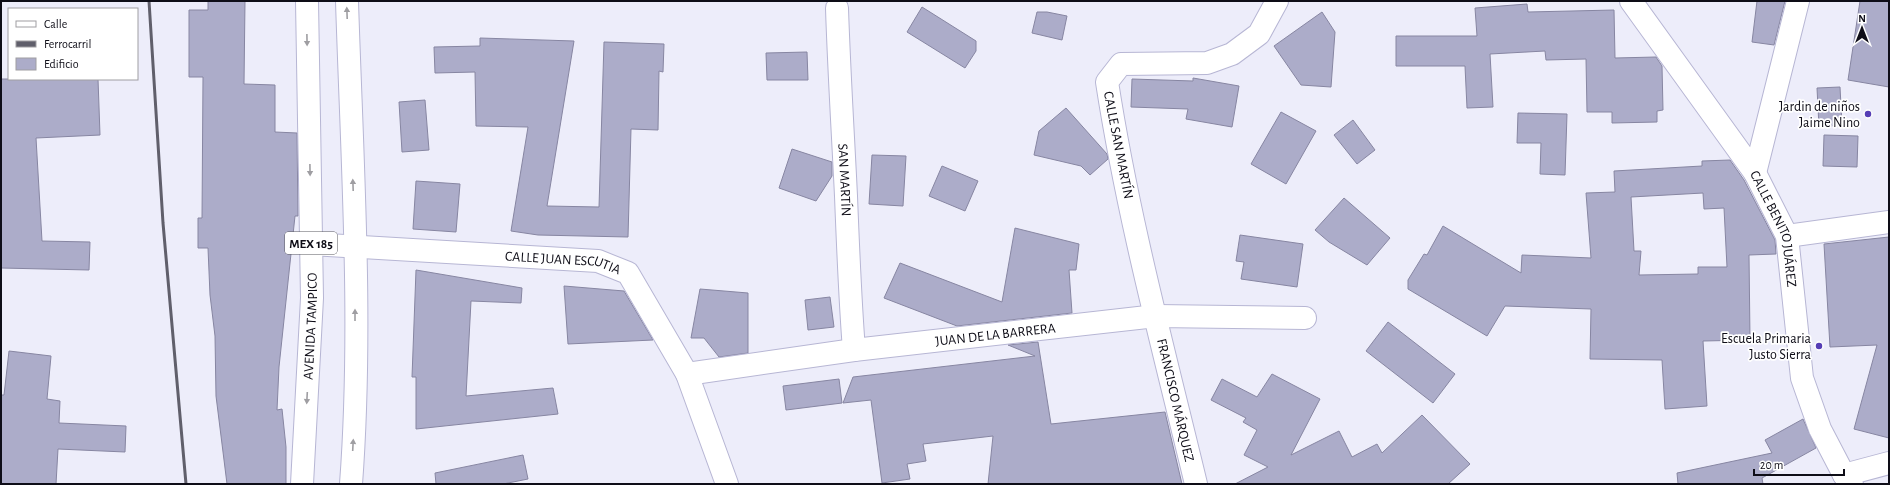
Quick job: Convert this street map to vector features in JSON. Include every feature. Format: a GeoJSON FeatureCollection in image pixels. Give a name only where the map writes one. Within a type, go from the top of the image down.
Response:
{"type":"FeatureCollection","features":[{"type":"Feature","properties":{"kind":"street","name":"AVENIDA TAMPICO"},"geometry":{"type":"LineString","coordinates":[[302,484],[312,298],[307,1]]}},
{"type":"Feature","properties":{"kind":"street","name":"MEX 185"},"geometry":{"type":"LineString","coordinates":[[347,1],[355,246],[356,396],[351,484]]}},
{"type":"Feature","properties":{"kind":"street","name":"CALLE SAN MARTÍN"},"geometry":{"type":"LineString","coordinates":[[1156,316],[1117,144],[1107,82],[1120,64],[1207,63],[1232,54],[1259,34],[1277,1]]}},
{"type":"Feature","properties":{"kind":"street","name":"CALLE BENITO JUÁREZ"},"geometry":{"type":"LineString","coordinates":[[1631,1],[1755,173],[1787,236],[1802,378],[1820,429],[1848,480]]}},
{"type":"Feature","properties":{"kind":"street"},"geometry":{"type":"LineString","coordinates":[[1755,173],[1798,1]]}},
{"type":"Feature","properties":{"kind":"street","name":"SAN MARTÍN"},"geometry":{"type":"LineString","coordinates":[[838,8],[839,96],[846,196],[849,293],[854,350]]}},
{"type":"Feature","properties":{"kind":"street"},"geometry":{"type":"LineString","coordinates":[[1787,236],[1889,222]]}},
{"type":"Feature","properties":{"kind":"street","name":"CALLE JUAN ESCUTIA"},"geometry":{"type":"LineString","coordinates":[[311,244],[598,261],[628,273],[686,374],[727,484]]}},
{"type":"Feature","properties":{"kind":"street","name":"JUAN DE LA BARRERA"},"geometry":{"type":"LineString","coordinates":[[686,374],[854,350],[1156,316],[1305,318]]}},
{"type":"Feature","properties":{"kind":"street","name":"FRANCISCO MÁRQUEZ"},"geometry":{"type":"LineString","coordinates":[[1156,316],[1196,484]]}},
{"type":"Feature","properties":{"kind":"street"},"geometry":{"type":"LineString","coordinates":[[1848,480],[1889,463]]}},
{"type":"Feature","properties":{"kind":"building"},"geometry":{"type":"Polygon","coordinates":[[[208,1],[245,1],[244,84],[275,85],[275,132],[297,133],[298,216],[295,216],[279,367],[277,410],[282,409],[286,447],[286,484],[227,484],[216,396],[215,336],[210,295],[208,248],[198,248],[198,218],[202,218],[203,77],[189,77],[189,10],[208,10],[208,1]]]}},
{"type":"Feature","properties":{"kind":"building"},"geometry":{"type":"Polygon","coordinates":[[[1757,1],[1785,1],[1774,45],[1752,42],[1757,1]]]}},
{"type":"Feature","properties":{"kind":"building"},"geometry":{"type":"Polygon","coordinates":[[[1860,1],[1889,1],[1889,87],[1848,80],[1860,1]]]}},
{"type":"Feature","properties":{"kind":"building"},"geometry":{"type":"Polygon","coordinates":[[[1527,4],[1528,12],[1614,10],[1615,58],[1656,57],[1662,66],[1663,110],[1657,111],[1657,122],[1612,123],[1612,112],[1587,112],[1586,59],[1546,60],[1545,51],[1490,54],[1493,107],[1467,108],[1465,66],[1396,66],[1396,36],[1477,36],[1475,8],[1527,4]]]}},
{"type":"Feature","properties":{"kind":"building"},"geometry":{"type":"Polygon","coordinates":[[[922,7],[976,41],[976,51],[965,68],[907,32],[922,7]]]}},
{"type":"Feature","properties":{"kind":"building"},"geometry":{"type":"Polygon","coordinates":[[[1037,12],[1047,12],[1067,16],[1062,40],[1032,33],[1037,12]]]}},
{"type":"Feature","properties":{"kind":"building"},"geometry":{"type":"Polygon","coordinates":[[[1322,12],[1335,32],[1331,87],[1301,85],[1274,46],[1322,12]]]}},
{"type":"Feature","properties":{"kind":"building"},"geometry":{"type":"Polygon","coordinates":[[[480,38],[574,41],[547,206],[599,207],[604,42],[664,44],[663,72],[659,71],[658,130],[631,129],[628,237],[538,235],[511,231],[528,127],[476,126],[475,72],[435,73],[434,47],[480,46],[480,38]]]}},
{"type":"Feature","properties":{"kind":"building"},"geometry":{"type":"Polygon","coordinates":[[[807,52],[808,80],[767,80],[766,53],[807,52]]]}},
{"type":"Feature","properties":{"kind":"building"},"geometry":{"type":"Polygon","coordinates":[[[1193,78],[1239,86],[1232,127],[1186,119],[1188,109],[1131,107],[1132,79],[1193,81],[1193,78]]]}},
{"type":"Feature","properties":{"kind":"building"},"geometry":{"type":"Polygon","coordinates":[[[1,79],[98,80],[100,135],[36,138],[42,241],[90,242],[89,270],[1,268],[1,79]]]}},
{"type":"Feature","properties":{"kind":"building"},"geometry":{"type":"Polygon","coordinates":[[[1840,87],[1842,125],[1819,127],[1817,88],[1840,87]]]}},
{"type":"Feature","properties":{"kind":"building"},"geometry":{"type":"Polygon","coordinates":[[[425,100],[429,150],[402,152],[399,102],[425,100]]]}},
{"type":"Feature","properties":{"kind":"building"},"geometry":{"type":"Polygon","coordinates":[[[1066,108],[1107,154],[1108,159],[1090,175],[1081,166],[1034,155],[1039,131],[1066,108]]]}},
{"type":"Feature","properties":{"kind":"building"},"geometry":{"type":"Polygon","coordinates":[[[1281,112],[1316,131],[1286,184],[1251,164],[1281,112]]]}},
{"type":"Feature","properties":{"kind":"building"},"geometry":{"type":"Polygon","coordinates":[[[1518,113],[1567,114],[1565,175],[1540,174],[1541,143],[1517,143],[1518,113]]]}},
{"type":"Feature","properties":{"kind":"building"},"geometry":{"type":"Polygon","coordinates":[[[1353,120],[1375,150],[1357,164],[1334,135],[1353,120]]]}},
{"type":"Feature","properties":{"kind":"building"},"geometry":{"type":"Polygon","coordinates":[[[1824,135],[1858,136],[1857,167],[1823,166],[1824,135]]]}},
{"type":"Feature","properties":{"kind":"building"},"geometry":{"type":"Polygon","coordinates":[[[792,149],[832,162],[832,176],[816,201],[779,188],[792,149]]]}},
{"type":"Feature","properties":{"kind":"building"},"geometry":{"type":"Polygon","coordinates":[[[872,155],[906,156],[903,206],[869,204],[872,155]]]}},
{"type":"Feature","properties":{"kind":"building"},"geometry":{"type":"Polygon","coordinates":[[[1730,160],[1744,180],[1775,240],[1776,254],[1749,255],[1750,340],[1703,341],[1707,406],[1665,409],[1662,360],[1590,359],[1591,309],[1505,306],[1487,336],[1408,289],[1408,280],[1424,254],[1427,255],[1443,226],[1521,273],[1522,255],[1591,258],[1586,193],[1615,192],[1614,171],[1702,166],[1702,161],[1730,160]],[[1703,193],[1631,197],[1634,251],[1641,251],[1639,275],[1698,274],[1698,267],[1727,267],[1724,208],[1704,209],[1703,193]]]}},
{"type":"Feature","properties":{"kind":"building"},"geometry":{"type":"Polygon","coordinates":[[[942,166],[978,181],[965,211],[929,196],[942,166]]]}},
{"type":"Feature","properties":{"kind":"building"},"geometry":{"type":"Polygon","coordinates":[[[416,181],[460,184],[456,232],[413,229],[416,181]]]}},
{"type":"Feature","properties":{"kind":"building"},"geometry":{"type":"Polygon","coordinates":[[[1344,198],[1390,238],[1367,265],[1329,242],[1315,230],[1344,198]]]}},
{"type":"Feature","properties":{"kind":"building"},"geometry":{"type":"Polygon","coordinates":[[[1015,228],[1079,244],[1076,270],[1069,270],[1072,313],[957,326],[884,298],[900,263],[1002,302],[1015,228]]]}},
{"type":"Feature","properties":{"kind":"building"},"geometry":{"type":"Polygon","coordinates":[[[1240,235],[1303,244],[1297,287],[1241,279],[1244,262],[1236,261],[1240,235]]]}},
{"type":"Feature","properties":{"kind":"building"},"geometry":{"type":"Polygon","coordinates":[[[1889,237],[1889,438],[1854,429],[1877,345],[1830,347],[1824,244],[1889,237]]]}},
{"type":"Feature","properties":{"kind":"building"},"geometry":{"type":"Polygon","coordinates":[[[416,270],[522,288],[521,303],[471,301],[466,396],[553,388],[558,414],[416,429],[416,377],[412,377],[416,270]]]}},
{"type":"Feature","properties":{"kind":"building"},"geometry":{"type":"Polygon","coordinates":[[[564,286],[624,291],[653,340],[568,344],[564,286]]]}},
{"type":"Feature","properties":{"kind":"building"},"geometry":{"type":"Polygon","coordinates":[[[700,289],[748,293],[748,353],[719,357],[704,338],[691,338],[700,289]]]}},
{"type":"Feature","properties":{"kind":"building"},"geometry":{"type":"Polygon","coordinates":[[[830,297],[834,327],[808,330],[805,300],[830,297]]]}},
{"type":"Feature","properties":{"kind":"building"},"geometry":{"type":"Polygon","coordinates":[[[1388,322],[1455,374],[1433,403],[1366,351],[1388,322]]]}},
{"type":"Feature","properties":{"kind":"building"},"geometry":{"type":"Polygon","coordinates":[[[1038,342],[1051,424],[1165,412],[1182,484],[988,484],[993,436],[923,444],[926,461],[907,464],[910,479],[882,483],[871,400],[843,403],[853,377],[1035,356],[1008,345],[1038,342]]]}},
{"type":"Feature","properties":{"kind":"building"},"geometry":{"type":"Polygon","coordinates":[[[9,351],[51,356],[47,399],[60,401],[59,423],[126,426],[125,452],[58,449],[56,484],[1,484],[1,395],[4,395],[9,351]]]}},
{"type":"Feature","properties":{"kind":"building"},"geometry":{"type":"Polygon","coordinates":[[[1272,374],[1320,399],[1291,455],[1339,431],[1352,457],[1377,444],[1382,453],[1422,415],[1470,464],[1448,484],[1235,484],[1268,467],[1244,455],[1257,430],[1243,422],[1246,418],[1211,400],[1222,379],[1257,397],[1272,374]]]}},
{"type":"Feature","properties":{"kind":"building"},"geometry":{"type":"Polygon","coordinates":[[[839,379],[842,403],[786,410],[783,386],[839,379]]]}},
{"type":"Feature","properties":{"kind":"building"},"geometry":{"type":"Polygon","coordinates":[[[1803,419],[1816,448],[1762,478],[1763,484],[1678,484],[1677,473],[1772,453],[1765,440],[1803,419]]]}},
{"type":"Feature","properties":{"kind":"building"},"geometry":{"type":"Polygon","coordinates":[[[523,455],[528,479],[503,484],[436,484],[435,473],[523,455]]]}},
{"type":"Feature","properties":{"kind":"railway"},"geometry":{"type":"LineString","coordinates":[[149,1],[163,223],[186,484]]}},
{"type":"Feature","properties":{"kind":"place","name":"Jardin de niños Jaime Nino"},"geometry":{"type":"Point","coordinates":[1868,114]}},
{"type":"Feature","properties":{"kind":"place","name":"Escuela Primaria Justo Sierra"},"geometry":{"type":"Point","coordinates":[1819,346]}}]}
